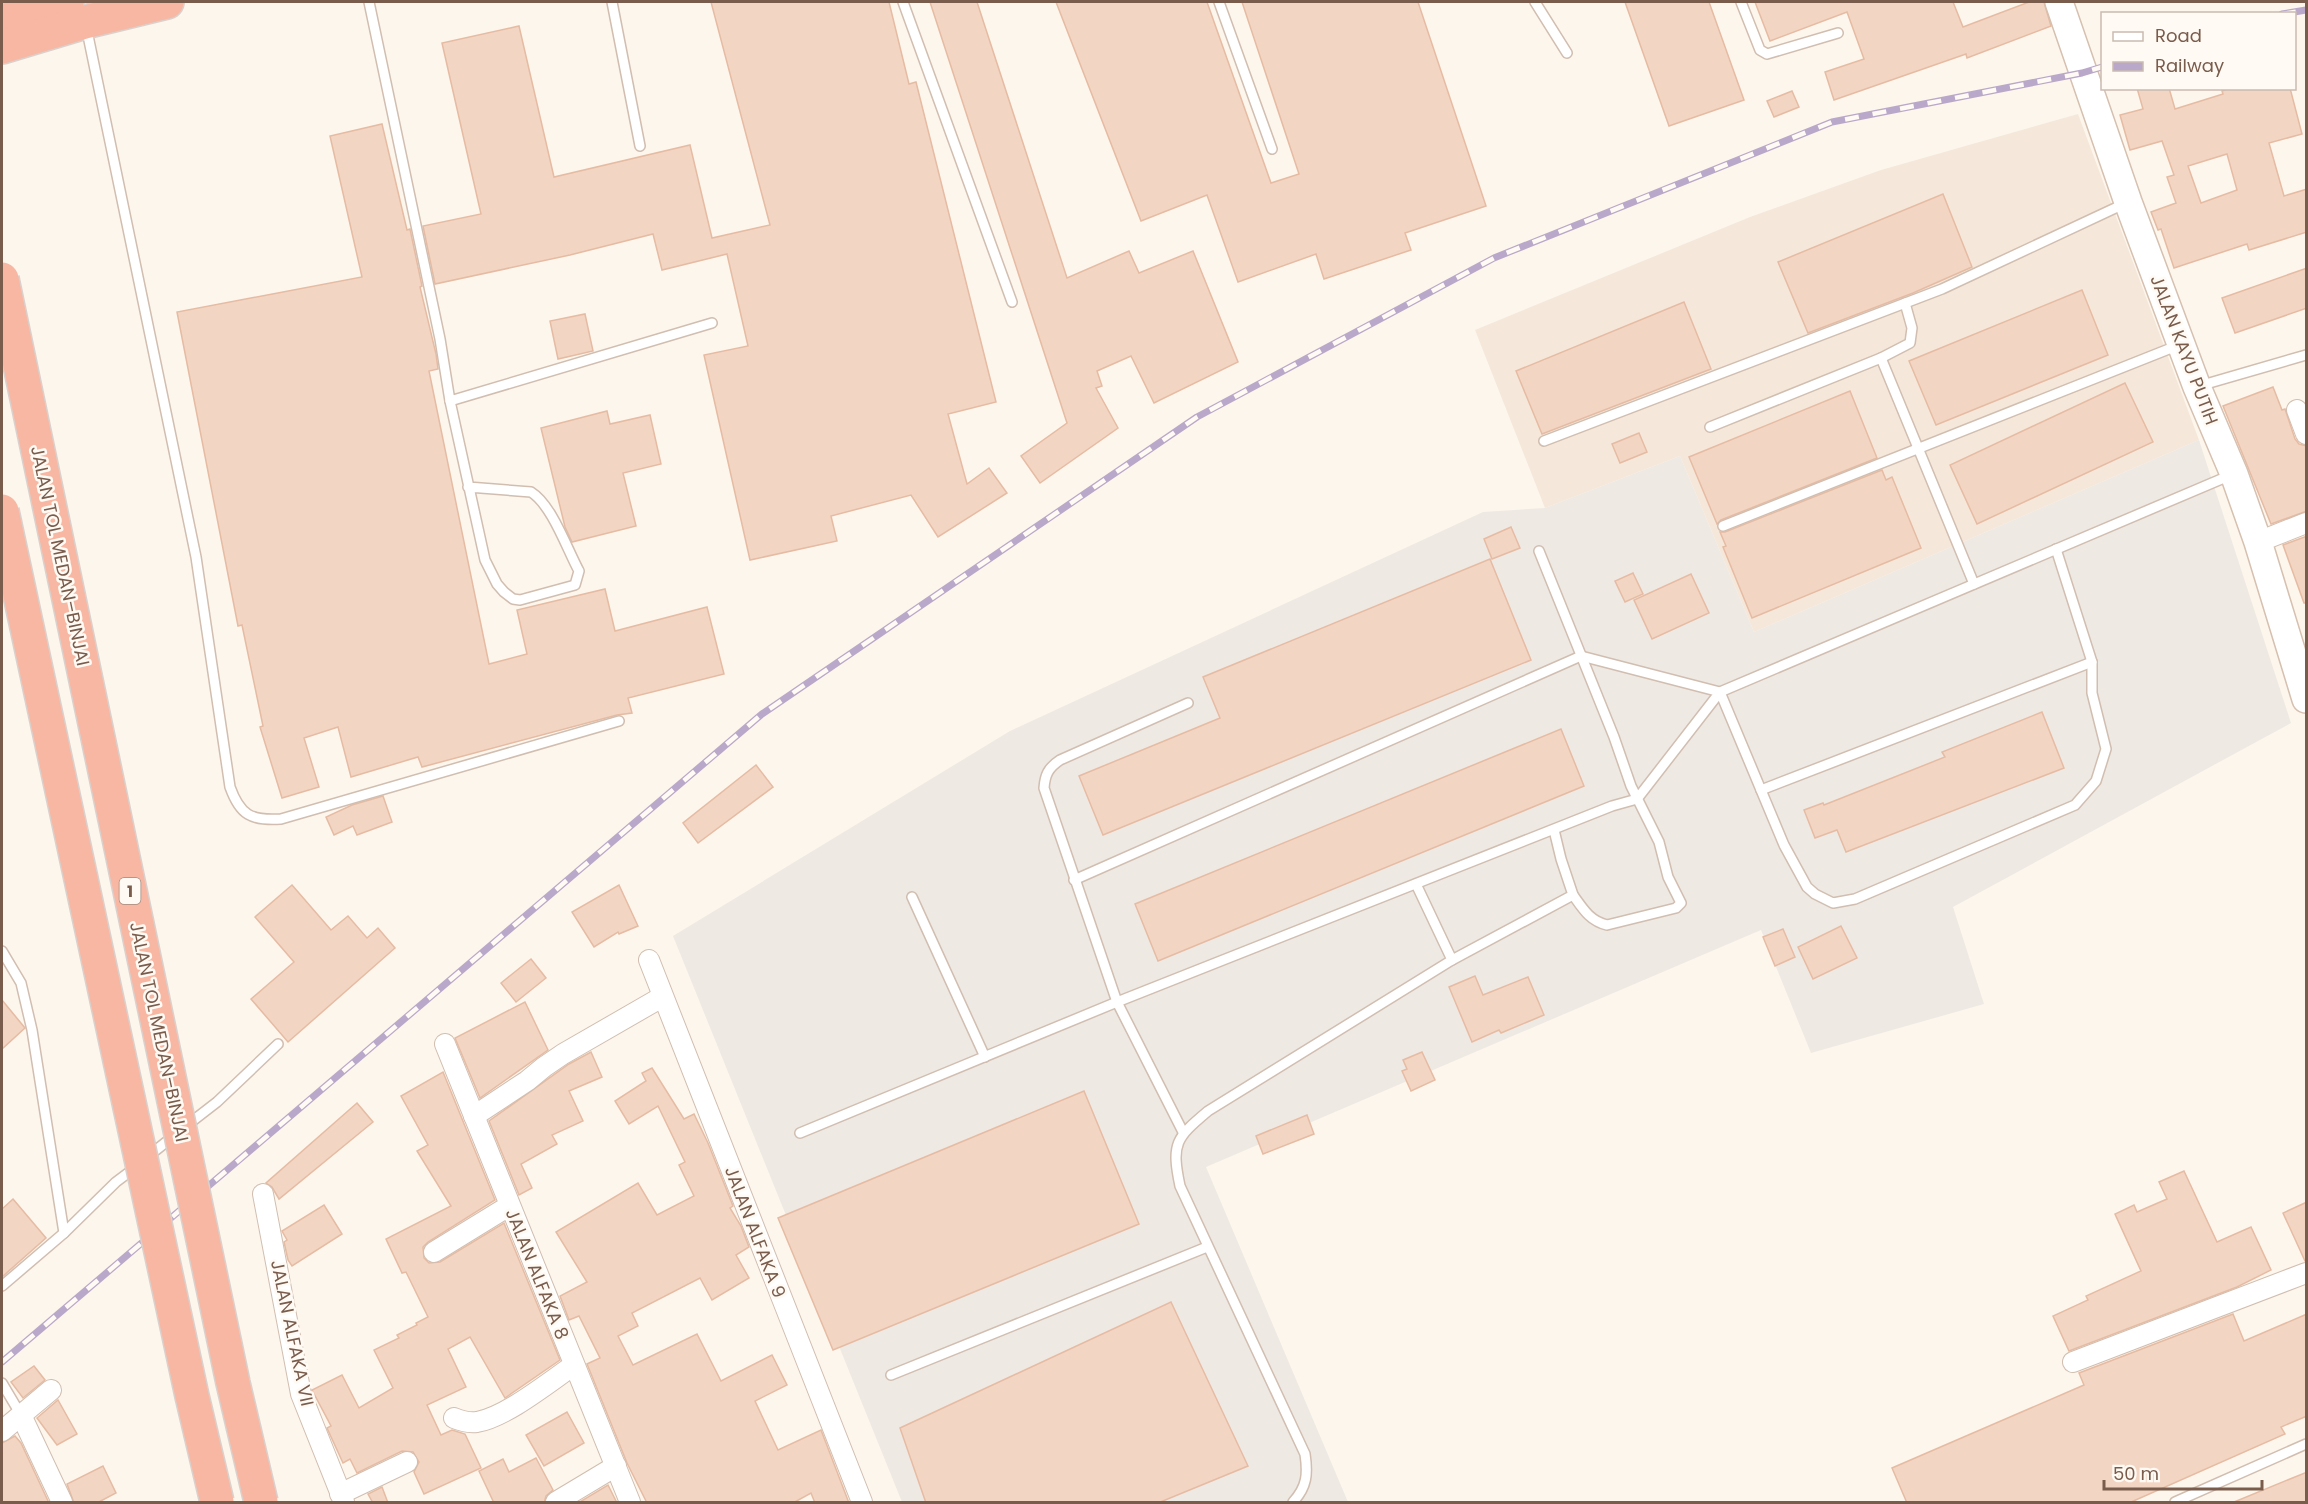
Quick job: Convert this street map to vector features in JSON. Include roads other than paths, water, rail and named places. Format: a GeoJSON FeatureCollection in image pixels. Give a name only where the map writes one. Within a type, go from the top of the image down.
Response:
{"type":"FeatureCollection","features":[{"type":"Feature","properties":{"kind":"highway"},"geometry":{"type":"LineString","coordinates":[[2,21],[167,2]]}},
{"type":"Feature","properties":{"kind":"highway"},"geometry":{"type":"LineString","coordinates":[[2,47],[76,12]]}},
{"type":"Feature","properties":{"kind":"highway","name":"JALAN TOL MEDAN–BINJAI"},"geometry":{"type":"LineString","coordinates":[[2,279],[233,1383],[261,1503]]}},
{"type":"Feature","properties":{"kind":"highway"},"geometry":{"type":"LineString","coordinates":[[2,511],[184,1361],[217,1503]]}},
{"type":"Feature","properties":{"kind":"street","name":"JALAN KAYU PUTIH"},"geometry":{"type":"LineString","coordinates":[[2059,2],[2128,202],[2197,387],[2234,474],[2258,542],[2307,699]]}},
{"type":"Feature","properties":{"kind":"street"},"geometry":{"type":"LineString","coordinates":[[2297,410],[2307,434]]}},
{"type":"Feature","properties":{"kind":"street"},"geometry":{"type":"LineString","coordinates":[[2258,542],[2307,523]]}},
{"type":"Feature","properties":{"kind":"street","name":"JALAN ALFAKA 9"},"geometry":{"type":"LineString","coordinates":[[649,960],[862,1503]]}},
{"type":"Feature","properties":{"kind":"street"},"geometry":{"type":"LineString","coordinates":[[474,1116],[563,1054],[663,996]]}},
{"type":"Feature","properties":{"kind":"street","name":"JALAN ALFAKA 8"},"geometry":{"type":"LineString","coordinates":[[445,1044],[630,1503]]}},
{"type":"Feature","properties":{"kind":"street","name":"JALAN ALFAKA VII"},"geometry":{"type":"LineString","coordinates":[[263,1194],[302,1394],[342,1498]]}},
{"type":"Feature","properties":{"kind":"street"},"geometry":{"type":"LineString","coordinates":[[434,1252],[509,1206]]}},
{"type":"Feature","properties":{"kind":"street"},"geometry":{"type":"LineString","coordinates":[[2073,1362],[2307,1273]]}},
{"type":"Feature","properties":{"kind":"street"},"geometry":{"type":"LineString","coordinates":[[454,1418],[475,1422],[486,1420],[505,1411],[574,1365]]}},
{"type":"Feature","properties":{"kind":"street"},"geometry":{"type":"LineString","coordinates":[[2,1431],[51,1390]]}},
{"type":"Feature","properties":{"kind":"street"},"geometry":{"type":"LineString","coordinates":[[21,1415],[62,1503]]}},
{"type":"Feature","properties":{"kind":"street"},"geometry":{"type":"LineString","coordinates":[[342,1498],[407,1462]]}},
{"type":"Feature","properties":{"kind":"street"},"geometry":{"type":"LineString","coordinates":[[555,1503],[616,1466]]}},
{"type":"Feature","properties":{"kind":"lane"},"geometry":{"type":"LineString","coordinates":[[369,2],[440,339],[450,401],[468,487],[485,560],[497,584],[513,599],[520,600],[575,585],[579,571],[547,508],[537,495],[531,492],[468,487]]}},
{"type":"Feature","properties":{"kind":"lane"},"geometry":{"type":"LineString","coordinates":[[612,2],[640,146]]}},
{"type":"Feature","properties":{"kind":"lane"},"geometry":{"type":"LineString","coordinates":[[903,2],[1012,302]]}},
{"type":"Feature","properties":{"kind":"lane"},"geometry":{"type":"LineString","coordinates":[[1218,2],[1272,149]]}},
{"type":"Feature","properties":{"kind":"lane"},"geometry":{"type":"LineString","coordinates":[[1535,2],[1567,53]]}},
{"type":"Feature","properties":{"kind":"lane"},"geometry":{"type":"LineString","coordinates":[[1741,2],[1763,53],[1767,54],[1838,33]]}},
{"type":"Feature","properties":{"kind":"lane"},"geometry":{"type":"LineString","coordinates":[[76,12],[196,557],[230,787],[237,804],[249,816],[266,820],[281,819],[619,721]]}},
{"type":"Feature","properties":{"kind":"lane"},"geometry":{"type":"LineString","coordinates":[[1544,441],[1942,289],[2128,202]]}},
{"type":"Feature","properties":{"kind":"lane"},"geometry":{"type":"LineString","coordinates":[[1710,427],[1881,358],[1910,343],[1912,328],[1905,303]]}},
{"type":"Feature","properties":{"kind":"lane"},"geometry":{"type":"LineString","coordinates":[[450,401],[712,323]]}},
{"type":"Feature","properties":{"kind":"lane"},"geometry":{"type":"LineString","coordinates":[[1723,526],[2181,344]]}},
{"type":"Feature","properties":{"kind":"lane"},"geometry":{"type":"LineString","coordinates":[[2197,387],[2307,355]]}},
{"type":"Feature","properties":{"kind":"lane"},"geometry":{"type":"LineString","coordinates":[[1881,358],[1974,584]]}},
{"type":"Feature","properties":{"kind":"lane"},"geometry":{"type":"LineString","coordinates":[[801,1133],[1116,1002],[1612,806],[1637,799],[1720,692],[2234,474]]}},
{"type":"Feature","properties":{"kind":"lane"},"geometry":{"type":"LineString","coordinates":[[1720,692],[1784,845],[1807,887],[1833,903],[1855,899],[2075,805],[2096,781],[2106,749],[2092,693],[2092,662],[2056,549]]}},
{"type":"Feature","properties":{"kind":"lane"},"geometry":{"type":"LineString","coordinates":[[1539,551],[1637,799],[1659,842],[1668,877],[1677,893],[1680,906],[1607,925],[1597,923],[1573,895],[1554,830]]}},
{"type":"Feature","properties":{"kind":"lane"},"geometry":{"type":"LineString","coordinates":[[1074,880],[1581,656],[1720,692]]}},
{"type":"Feature","properties":{"kind":"lane"},"geometry":{"type":"LineString","coordinates":[[1761,790],[2092,662]]}},
{"type":"Feature","properties":{"kind":"lane"},"geometry":{"type":"LineString","coordinates":[[1183,1132],[1116,1002],[1047,798],[1044,778],[1060,760],[1188,703]]}},
{"type":"Feature","properties":{"kind":"lane"},"geometry":{"type":"LineString","coordinates":[[1416,884],[1452,960]]}},
{"type":"Feature","properties":{"kind":"lane"},"geometry":{"type":"LineString","coordinates":[[1293,1503],[1304,1486],[1307,1472],[1305,1454],[1179,1186],[1177,1145],[1183,1132],[1208,1111],[1452,960],[1573,895]]}},
{"type":"Feature","properties":{"kind":"lane"},"geometry":{"type":"LineString","coordinates":[[912,897],[985,1057]]}},
{"type":"Feature","properties":{"kind":"lane"},"geometry":{"type":"LineString","coordinates":[[2,951],[21,983],[32,1030],[64,1233]]}},
{"type":"Feature","properties":{"kind":"lane"},"geometry":{"type":"LineString","coordinates":[[2,1286],[64,1233],[116,1182],[217,1102],[278,1044]]}},
{"type":"Feature","properties":{"kind":"lane"},"geometry":{"type":"LineString","coordinates":[[891,1375],[1207,1247]]}},
{"type":"Feature","properties":{"kind":"lane"},"geometry":{"type":"LineString","coordinates":[[2,1383],[21,1415]]}},
{"type":"Feature","properties":{"kind":"lane"},"geometry":{"type":"LineString","coordinates":[[2180,1502],[2307,1444]]}},
{"type":"Feature","properties":{"kind":"railway"},"geometry":{"type":"LineString","coordinates":[[2294,12],[2306,10]]}},
{"type":"Feature","properties":{"kind":"railway"},"geometry":{"type":"LineString","coordinates":[[2,1362],[762,714],[1197,417],[1494,258],[1832,122],[2101,67]]}}]}
